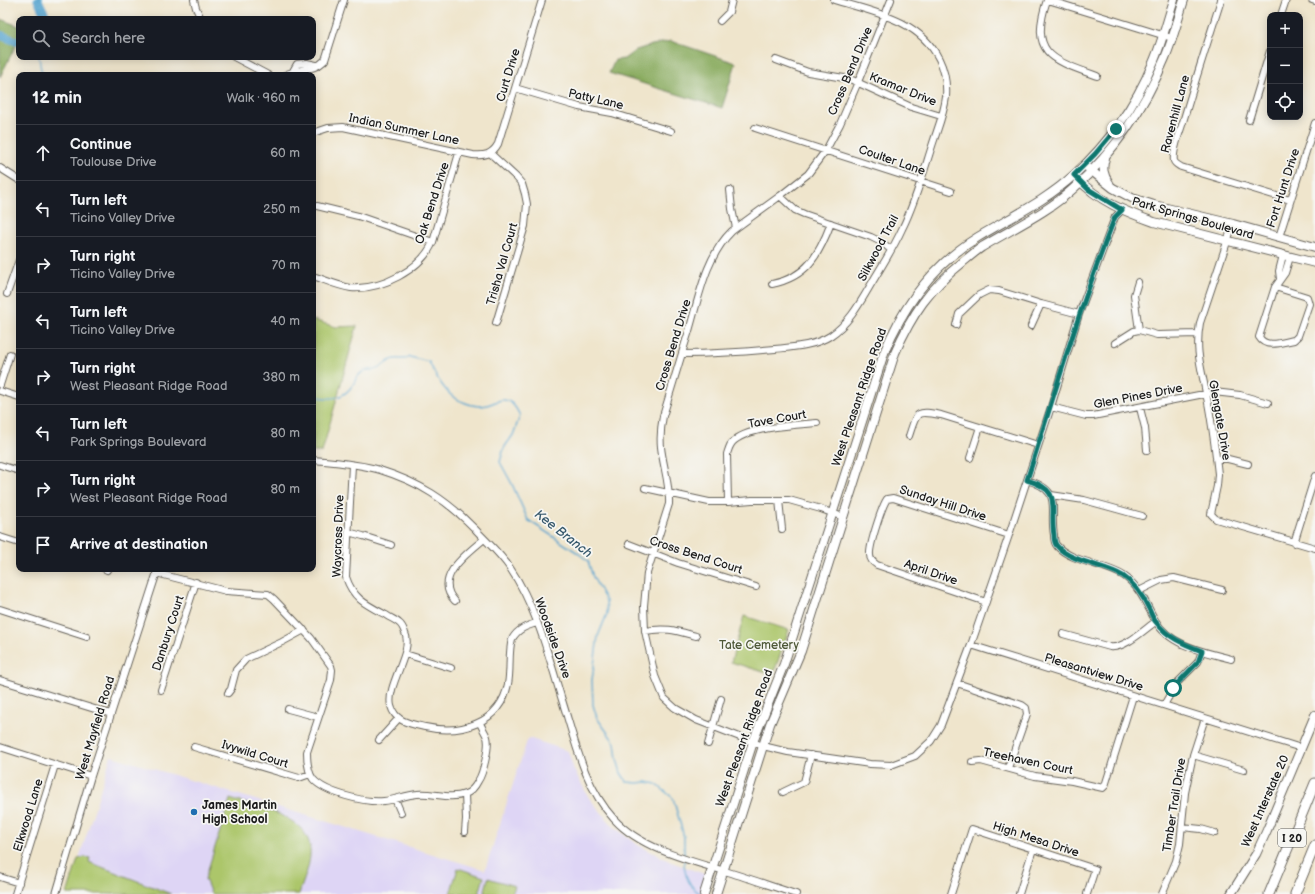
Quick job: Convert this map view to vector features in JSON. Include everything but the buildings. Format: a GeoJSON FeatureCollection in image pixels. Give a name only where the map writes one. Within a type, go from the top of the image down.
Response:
{"type":"FeatureCollection","features":[{"type":"Feature","properties":{"kind":"highway","name":"I 20"},"geometry":{"type":"LineString","coordinates":[[1269,894],[1315,783]]}},
{"type":"Feature","properties":{"kind":"highway","name":"I 20"},"geometry":{"type":"LineString","coordinates":[[1295,894],[1315,846]]}},
{"type":"Feature","properties":{"kind":"main road","name":"West Pleasant Ridge Road"},"geometry":{"type":"LineString","coordinates":[[704,894],[752,742],[784,664],[832,512],[884,353],[893,330],[905,309],[937,269],[977,238],[1030,208],[1074,175],[1116,129],[1134,102],[1153,63],[1174,0]]}},
{"type":"Feature","properties":{"kind":"main road","name":"West Pleasant Ridge Road"},"geometry":{"type":"LineString","coordinates":[[716,892],[770,724],[800,652],[895,353],[906,328],[921,305],[937,285],[981,247],[1028,221],[1065,195],[1092,171],[1107,155],[1124,134],[1143,104],[1158,74],[1172,38],[1184,0]]}},
{"type":"Feature","properties":{"kind":"main road"},"geometry":{"type":"LineString","coordinates":[[1107,155],[1103,168],[1103,175],[1115,189]]}},
{"type":"Feature","properties":{"kind":"main road","name":"Park Springs Boulevard"},"geometry":{"type":"LineString","coordinates":[[1085,164],[1115,189],[1132,198],[1315,247]]}},
{"type":"Feature","properties":{"kind":"main road","name":"Park Springs Boulevard"},"geometry":{"type":"LineString","coordinates":[[1074,175],[1093,193],[1122,210],[1154,222],[1315,263]]}},
{"type":"Feature","properties":{"kind":"main road"},"geometry":{"type":"LineString","coordinates":[[1065,195],[1080,192],[1093,193]]}},
{"type":"Feature","properties":{"kind":"main road","name":"West Interstate 20"},"geometry":{"type":"LineString","coordinates":[[1231,894],[1245,873],[1261,842],[1302,748],[1315,714]]}},
{"type":"Feature","properties":{"kind":"street"},"geometry":{"type":"LineString","coordinates":[[194,0],[200,16]]}},
{"type":"Feature","properties":{"kind":"street"},"geometry":{"type":"LineString","coordinates":[[291,72],[297,64],[307,63],[316,65],[322,62],[326,56],[344,0]]}},
{"type":"Feature","properties":{"kind":"street","name":"Curt Drive"},"geometry":{"type":"LineString","coordinates":[[491,154],[498,144],[542,0]]}},
{"type":"Feature","properties":{"kind":"street"},"geometry":{"type":"LineString","coordinates":[[720,20],[729,12],[732,0]]}},
{"type":"Feature","properties":{"kind":"street","name":"Silkwood Trail"},"geometry":{"type":"LineString","coordinates":[[682,354],[738,353],[795,347],[821,341],[830,336],[849,319],[860,304],[903,228],[920,182],[941,116],[946,97],[945,74],[938,57],[921,36],[908,26],[886,15],[834,0]]}},
{"type":"Feature","properties":{"kind":"street","name":"Cross Bend Drive"},"geometry":{"type":"LineString","coordinates":[[763,746],[713,726],[675,708],[664,698],[655,676],[645,631],[644,606],[647,574],[669,504],[669,493],[661,448],[663,416],[701,290],[713,257],[725,238],[736,228],[808,174],[826,150],[840,124],[891,0]]}},
{"type":"Feature","properties":{"kind":"street"},"geometry":{"type":"LineString","coordinates":[[1097,76],[1057,60],[1051,55],[1045,46],[1041,36],[1040,26],[1048,0],[1172,38]]}},
{"type":"Feature","properties":{"kind":"street","name":"Ravenhill Lane"},"geometry":{"type":"LineString","coordinates":[[1221,0],[1176,146],[1175,162],[1181,167],[1290,200]]}},
{"type":"Feature","properties":{"kind":"street"},"geometry":{"type":"LineString","coordinates":[[1282,12],[1286,0]]}},
{"type":"Feature","properties":{"kind":"street"},"geometry":{"type":"LineString","coordinates":[[240,60],[262,72]]}},
{"type":"Feature","properties":{"kind":"street","name":"Kramar Drive"},"geometry":{"type":"LineString","coordinates":[[776,60],[808,72],[850,79],[911,107],[941,116]]}},
{"type":"Feature","properties":{"kind":"street"},"geometry":{"type":"LineString","coordinates":[[1249,120],[1267,61]]}},
{"type":"Feature","properties":{"kind":"street","name":"Patty Lane"},"geometry":{"type":"LineString","coordinates":[[515,88],[579,107],[612,113],[671,131]]}},
{"type":"Feature","properties":{"kind":"street","name":"Fort Hunt Drive"},"geometry":{"type":"LineString","coordinates":[[1279,237],[1315,123]]}},
{"type":"Feature","properties":{"kind":"street","name":"Indian Summer Lane"},"geometry":{"type":"LineString","coordinates":[[316,132],[328,128],[343,127],[459,153],[480,156],[491,154]]}},
{"type":"Feature","properties":{"kind":"street","name":"Coulter Lane"},"geometry":{"type":"LineString","coordinates":[[755,128],[951,191]]}},
{"type":"Feature","properties":{"kind":"street","name":"Oak Bend Drive"},"geometry":{"type":"LineString","coordinates":[[316,277],[350,288],[370,287],[401,274],[415,266],[429,251],[433,242],[459,153]]}},
{"type":"Feature","properties":{"kind":"street","name":"Trisha Val Court"},"geometry":{"type":"LineString","coordinates":[[491,154],[522,184],[527,204],[525,226],[496,323]]}},
{"type":"Feature","properties":{"kind":"street"},"geometry":{"type":"LineString","coordinates":[[0,168],[16,178]]}},
{"type":"Feature","properties":{"kind":"street"},"geometry":{"type":"LineString","coordinates":[[730,190],[736,228]]}},
{"type":"Feature","properties":{"kind":"street"},"geometry":{"type":"LineString","coordinates":[[780,196],[795,210],[871,237],[883,243],[891,250]]}},
{"type":"Feature","properties":{"kind":"street"},"geometry":{"type":"LineString","coordinates":[[316,206],[358,216],[433,242]]}},
{"type":"Feature","properties":{"kind":"street","name":"West Pleasant Ridge Road"},"geometry":{"type":"LineString","coordinates":[[763,746],[788,752],[870,764],[891,765],[915,756],[932,740],[941,725],[986,602],[1051,407],[1079,314],[1098,260],[1115,217],[1122,210]]}},
{"type":"Feature","properties":{"kind":"street"},"geometry":{"type":"LineString","coordinates":[[772,284],[787,279],[810,264],[823,246],[831,223]]}},
{"type":"Feature","properties":{"kind":"street","name":"Glengate Drive"},"geometry":{"type":"LineString","coordinates":[[1233,224],[1200,323],[1198,334],[1198,355],[1206,393],[1218,474],[1212,514],[1216,520],[1315,548]]}},
{"type":"Feature","properties":{"kind":"street"},"geometry":{"type":"LineString","coordinates":[[1276,287],[1307,297],[1309,304],[1298,336],[1294,340],[1268,344],[1262,341],[1259,337],[1276,287],[1280,279],[1279,271],[1287,256]]}},
{"type":"Feature","properties":{"kind":"street"},"geometry":{"type":"LineString","coordinates":[[7,294],[16,268]]}},
{"type":"Feature","properties":{"kind":"street"},"geometry":{"type":"LineString","coordinates":[[1138,282],[1134,295],[1139,330]]}},
{"type":"Feature","properties":{"kind":"street"},"geometry":{"type":"LineString","coordinates":[[956,325],[959,314],[979,295],[989,290],[1000,290],[1040,304],[1079,314]]}},
{"type":"Feature","properties":{"kind":"street"},"geometry":{"type":"LineString","coordinates":[[1031,326],[1040,304]]}},
{"type":"Feature","properties":{"kind":"street"},"geometry":{"type":"LineString","coordinates":[[1115,343],[1134,331],[1139,330],[1157,334],[1198,334]]}},
{"type":"Feature","properties":{"kind":"street"},"geometry":{"type":"LineString","coordinates":[[0,385],[10,354]]}},
{"type":"Feature","properties":{"kind":"street"},"geometry":{"type":"LineString","coordinates":[[0,391],[16,395]]}},
{"type":"Feature","properties":{"kind":"street","name":"Glen Pines Drive"},"geometry":{"type":"LineString","coordinates":[[1051,407],[1086,416],[1093,416],[1140,408],[1206,393],[1229,393],[1268,404]]}},
{"type":"Feature","properties":{"kind":"street"},"geometry":{"type":"LineString","coordinates":[[1140,408],[1145,428],[1147,450]]}},
{"type":"Feature","properties":{"kind":"street"},"geometry":{"type":"LineString","coordinates":[[909,436],[915,417],[922,412],[941,415],[1038,445]]}},
{"type":"Feature","properties":{"kind":"street","name":"Tave Court"},"geometry":{"type":"LineString","coordinates":[[728,502],[727,454],[729,447],[734,440],[755,432],[781,427],[817,423]]}},
{"type":"Feature","properties":{"kind":"street"},"geometry":{"type":"LineString","coordinates":[[970,458],[980,427]]}},
{"type":"Feature","properties":{"kind":"street"},"geometry":{"type":"LineString","coordinates":[[1216,459],[1248,464]]}},
{"type":"Feature","properties":{"kind":"street","name":"Woodside Drive"},"geometry":{"type":"LineString","coordinates":[[316,460],[379,469],[419,485],[440,498],[458,512],[501,556],[511,569],[537,623],[550,659],[582,765],[598,798],[614,820],[632,835],[669,853],[796,894]]}},
{"type":"Feature","properties":{"kind":"street"},"geometry":{"type":"LineString","coordinates":[[0,465],[16,470]]}},
{"type":"Feature","properties":{"kind":"street","name":"Waycross Drive"},"geometry":{"type":"LineString","coordinates":[[352,465],[346,577],[349,587],[356,596],[364,603],[399,623],[406,635],[404,654],[390,700],[394,713],[399,718]]}},
{"type":"Feature","properties":{"kind":"street"},"geometry":{"type":"LineString","coordinates":[[1294,543],[1315,476]]}},
{"type":"Feature","properties":{"kind":"street"},"geometry":{"type":"LineString","coordinates":[[1027,480],[1042,485],[1051,495],[1053,501],[1053,531],[1056,546],[1067,554],[1125,577],[1139,591],[1155,622],[1175,640],[1202,651],[1232,659]]}},
{"type":"Feature","properties":{"kind":"street"},"geometry":{"type":"LineString","coordinates":[[645,488],[709,502],[779,500],[801,503],[832,512],[843,517]]}},
{"type":"Feature","properties":{"kind":"street"},"geometry":{"type":"LineString","coordinates":[[1051,495],[1084,500],[1142,516]]}},
{"type":"Feature","properties":{"kind":"street","name":"Sunday Hill Drive"},"geometry":{"type":"LineString","coordinates":[[872,560],[869,553],[872,542],[885,502],[890,498],[909,502],[1009,535]]}},
{"type":"Feature","properties":{"kind":"street"},"geometry":{"type":"LineString","coordinates":[[779,500],[782,529]]}},
{"type":"Feature","properties":{"kind":"street"},"geometry":{"type":"LineString","coordinates":[[348,532],[391,545]]}},
{"type":"Feature","properties":{"kind":"street"},"geometry":{"type":"LineString","coordinates":[[0,537],[16,542]]}},
{"type":"Feature","properties":{"kind":"street"},"geometry":{"type":"LineString","coordinates":[[456,601],[448,592],[447,588],[450,574],[456,564],[484,539]]}},
{"type":"Feature","properties":{"kind":"street","name":"Cross Bend Court"},"geometry":{"type":"LineString","coordinates":[[629,544],[653,554],[756,587]]}},
{"type":"Feature","properties":{"kind":"street","name":"April Drive"},"geometry":{"type":"LineString","coordinates":[[872,560],[877,565],[986,602]]}},
{"type":"Feature","properties":{"kind":"street","name":"West Mayfield Road"},"geometry":{"type":"LineString","coordinates":[[56,894],[91,776],[157,572]]}},
{"type":"Feature","properties":{"kind":"street"},"geometry":{"type":"LineString","coordinates":[[161,572],[226,591],[268,594],[304,630],[331,666],[332,670],[307,752],[307,762],[310,774],[314,780],[328,790],[342,795],[381,802],[417,794],[456,796],[472,791],[479,779],[486,755],[487,737],[480,724]]}},
{"type":"Feature","properties":{"kind":"street"},"geometry":{"type":"LineString","coordinates":[[1139,591],[1160,580],[1174,578],[1222,590]]}},
{"type":"Feature","properties":{"kind":"street","name":"Danbury Court"},"geometry":{"type":"LineString","coordinates":[[161,690],[196,582]]}},
{"type":"Feature","properties":{"kind":"street"},"geometry":{"type":"LineString","coordinates":[[0,609],[87,637]]}},
{"type":"Feature","properties":{"kind":"street"},"geometry":{"type":"LineString","coordinates":[[1063,634],[1116,648],[1155,622]]}},
{"type":"Feature","properties":{"kind":"street"},"geometry":{"type":"LineString","coordinates":[[379,740],[399,718],[414,725],[442,731],[457,730],[480,724],[494,712],[506,691],[511,643],[514,637],[525,627],[537,623]]}},
{"type":"Feature","properties":{"kind":"street"},"geometry":{"type":"LineString","coordinates":[[645,631],[668,629],[696,636]]}},
{"type":"Feature","properties":{"kind":"street"},"geometry":{"type":"LineString","coordinates":[[228,694],[231,689],[236,670],[246,659],[304,630]]}},
{"type":"Feature","properties":{"kind":"street","name":"Pleasantview Drive"},"geometry":{"type":"LineString","coordinates":[[971,645],[1302,748]]}},
{"type":"Feature","properties":{"kind":"street"},"geometry":{"type":"LineString","coordinates":[[1164,705],[1176,684],[1198,662],[1202,651]]}},
{"type":"Feature","properties":{"kind":"street"},"geometry":{"type":"LineString","coordinates":[[404,654],[451,668]]}},
{"type":"Feature","properties":{"kind":"street"},"geometry":{"type":"LineString","coordinates":[[0,680],[111,714]]}},
{"type":"Feature","properties":{"kind":"street"},"geometry":{"type":"LineString","coordinates":[[957,684],[1022,705],[1026,708],[1027,714],[1008,768]]}},
{"type":"Feature","properties":{"kind":"street","name":"Treehaven Court"},"geometry":{"type":"LineString","coordinates":[[972,762],[981,760],[1035,776],[1072,781],[1103,788],[1105,786],[1133,696]]}},
{"type":"Feature","properties":{"kind":"street"},"geometry":{"type":"LineString","coordinates":[[708,744],[721,699]]}},
{"type":"Feature","properties":{"kind":"street"},"geometry":{"type":"LineString","coordinates":[[288,709],[318,717]]}},
{"type":"Feature","properties":{"kind":"street","name":"Timber Trail Drive"},"geometry":{"type":"LineString","coordinates":[[1162,894],[1176,861],[1193,755],[1205,718]]}},
{"type":"Feature","properties":{"kind":"street"},"geometry":{"type":"LineString","coordinates":[[0,747],[91,776]]}},
{"type":"Feature","properties":{"kind":"street","name":"Ivywild Court"},"geometry":{"type":"LineString","coordinates":[[194,747],[299,778],[310,774]]}},
{"type":"Feature","properties":{"kind":"street"},"geometry":{"type":"LineString","coordinates":[[783,792],[804,782],[811,755]]}},
{"type":"Feature","properties":{"kind":"street"},"geometry":{"type":"LineString","coordinates":[[1193,755],[1244,770]]}},
{"type":"Feature","properties":{"kind":"street","name":"Elkwood Lane"},"geometry":{"type":"LineString","coordinates":[[15,894],[55,765]]}},
{"type":"Feature","properties":{"kind":"street"},"geometry":{"type":"LineString","coordinates":[[464,832],[466,819],[465,794]]}},
{"type":"Feature","properties":{"kind":"street"},"geometry":{"type":"LineString","coordinates":[[394,799],[401,813]]}},
{"type":"Feature","properties":{"kind":"street"},"geometry":{"type":"LineString","coordinates":[[1182,827],[1201,829],[1215,833]]}},
{"type":"Feature","properties":{"kind":"street","name":"High Mesa Drive"},"geometry":{"type":"LineString","coordinates":[[951,894],[972,829],[1095,869],[1087,894]]}},
{"type":"Feature","properties":{"kind":"street"},"geometry":{"type":"LineString","coordinates":[[1019,894],[1033,849]]}},
{"type":"Feature","properties":{"kind":"street"},"geometry":{"type":"LineString","coordinates":[[0,877],[18,883]]}},
{"type":"Feature","properties":{"kind":"shaded area","name":"James Martin High School"},"geometry":{"type":"Polygon","coordinates":[[[528,738],[568,751],[574,770],[589,798],[614,827],[638,845],[671,862],[707,875],[701,894],[68,894],[111,756],[485,870],[528,738]]]}},
{"type":"Feature","properties":{"kind":"green space"},"geometry":{"type":"Polygon","coordinates":[[[0,19],[16,25],[16,45],[0,77],[0,19]]]}},
{"type":"Feature","properties":{"kind":"green space"},"geometry":{"type":"Polygon","coordinates":[[[671,41],[736,63],[722,108],[609,73],[615,60],[624,59],[636,50],[671,41]]]}},
{"type":"Feature","properties":{"kind":"green space"},"geometry":{"type":"Polygon","coordinates":[[[316,321],[336,327],[357,326],[322,452],[316,452],[316,321]]]}},
{"type":"Feature","properties":{"kind":"green space","name":"Tate Cemetery"},"geometry":{"type":"Polygon","coordinates":[[[744,616],[789,630],[773,675],[731,662],[744,616]]]}},
{"type":"Feature","properties":{"kind":"green space"},"geometry":{"type":"Polygon","coordinates":[[[230,799],[269,810],[294,823],[304,831],[309,842],[310,856],[299,894],[211,894],[205,879],[230,799]]]}},
{"type":"Feature","properties":{"kind":"green space"},"geometry":{"type":"Polygon","coordinates":[[[84,857],[90,858],[89,862],[171,894],[67,894],[78,859],[84,857]]]}},
{"type":"Feature","properties":{"kind":"green space"},"geometry":{"type":"Polygon","coordinates":[[[458,868],[484,877],[479,894],[450,894],[458,868]]]}},
{"type":"Feature","properties":{"kind":"green space"},"geometry":{"type":"Polygon","coordinates":[[[488,878],[515,886],[512,894],[484,894],[488,878]]]}},
{"type":"Feature","properties":{"kind":"waterway"},"geometry":{"type":"LineString","coordinates":[[38,0],[46,16]]}},
{"type":"Feature","properties":{"kind":"waterway"},"geometry":{"type":"LineString","coordinates":[[0,35],[16,41]]}},
{"type":"Feature","properties":{"kind":"waterway","name":"Kee Branch"},"geometry":{"type":"LineString","coordinates":[[39,60],[42,72]]}},
{"type":"Feature","properties":{"kind":"waterway","name":"Kee Branch"},"geometry":{"type":"LineString","coordinates":[[316,396],[331,398],[341,396],[350,389],[358,376],[364,371],[377,369],[388,361],[410,357],[429,362],[444,388],[451,395],[461,401],[480,406],[506,400],[517,409],[520,416],[513,435],[504,448],[500,462],[512,484],[528,520],[588,561],[593,577],[606,601],[607,614],[598,636],[592,680],[593,705],[597,718],[615,743],[621,773],[627,782],[647,782],[656,784],[673,798],[684,837],[684,856]]}},
{"type":"Feature","properties":{"kind":"waterway","name":"Kee Branch"},"geometry":{"type":"LineString","coordinates":[[684,860],[688,880],[693,888],[701,894]]}},
{"type":"Feature","properties":{"kind":"place","name":"James Martin High School"},"geometry":{"type":"Point","coordinates":[194,812]}},
{"type":"Feature","properties":{"kind":"route"},"geometry":{"type":"LineString","coordinates":[[1116,129],[1095,154],[1074,175],[1088,189],[1122,210],[1115,217],[1079,314],[1027,480],[1042,485],[1051,495],[1053,501],[1053,531],[1056,546],[1067,554],[1125,577],[1139,591],[1155,622],[1168,635],[1183,644],[1202,651],[1198,662],[1173,688]]}}]}
